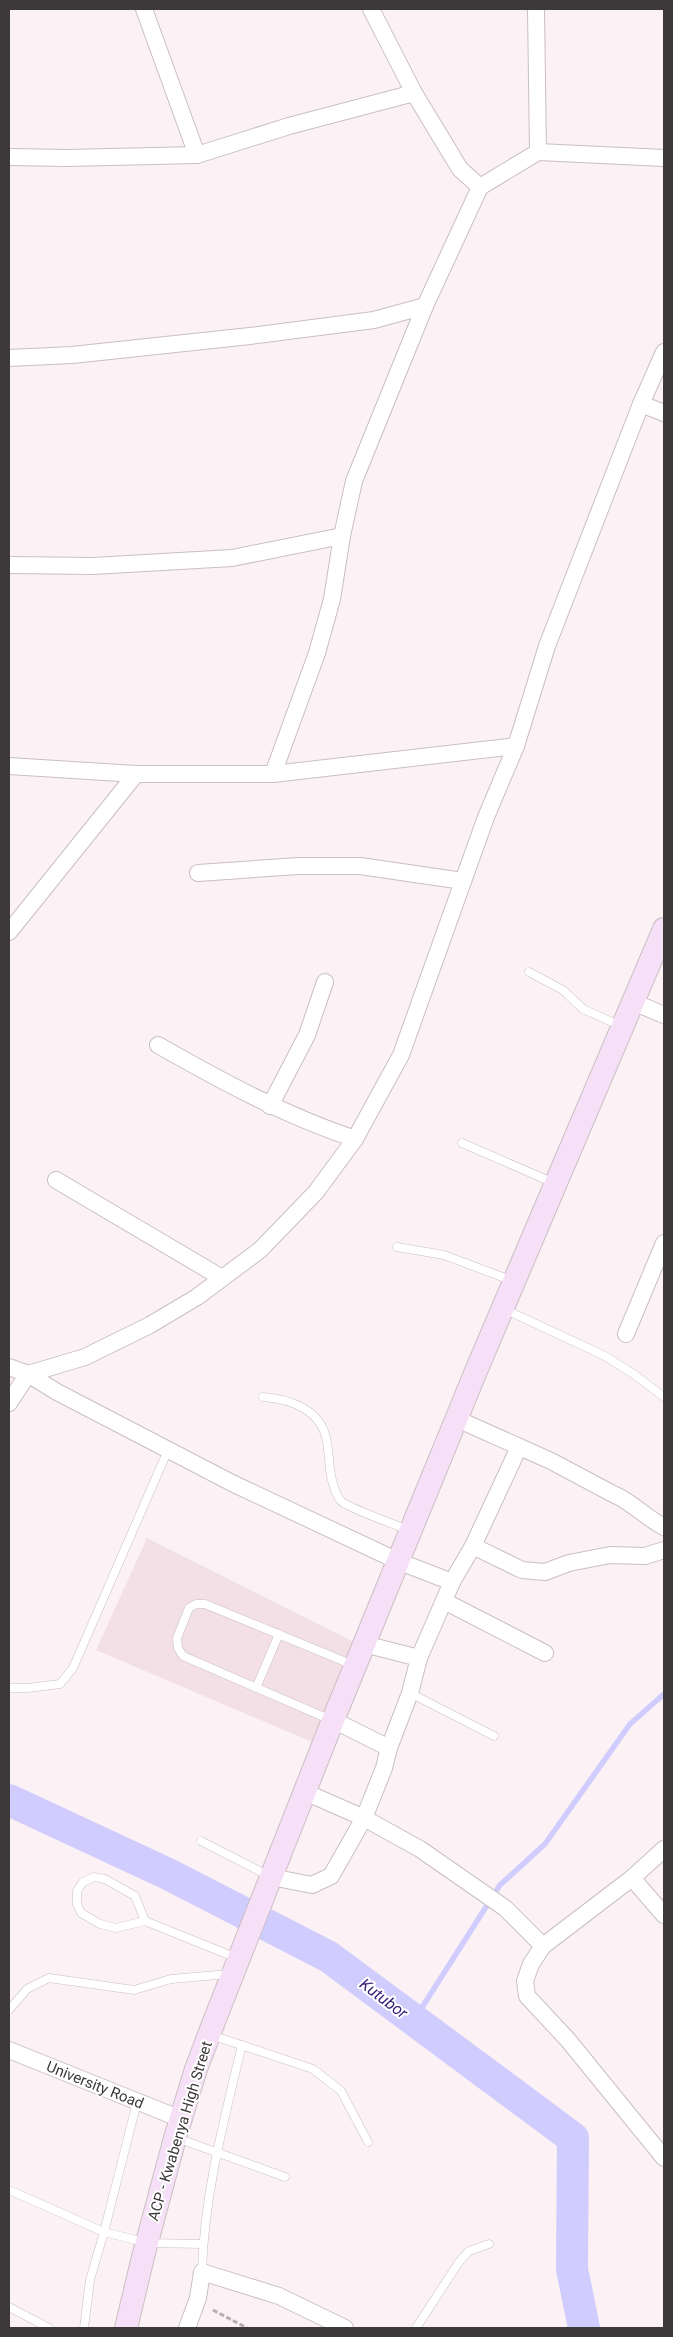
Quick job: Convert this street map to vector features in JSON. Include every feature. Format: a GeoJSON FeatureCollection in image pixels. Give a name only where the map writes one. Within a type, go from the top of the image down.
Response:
{"type":"FeatureCollection","features":[{"type":"Feature","properties":{"kind":"main road","name":"ACP - Kwabenya High Street"},"geometry":{"type":"LineString","coordinates":[[126,2328],[142,2257],[148,2243],[178,2128],[209,2034],[235,1966],[333,1720],[400,1562],[457,1419],[664,929]]}},
{"type":"Feature","properties":{"kind":"street"},"geometry":{"type":"LineString","coordinates":[[144,9],[197,155]]}},
{"type":"Feature","properties":{"kind":"street"},"geometry":{"type":"LineString","coordinates":[[372,9],[414,93],[460,169],[480,187]]}},
{"type":"Feature","properties":{"kind":"street"},"geometry":{"type":"LineString","coordinates":[[536,9],[538,152]]}},
{"type":"Feature","properties":{"kind":"street"},"geometry":{"type":"LineString","coordinates":[[9,156],[67,158],[197,155],[289,126],[414,93]]}},
{"type":"Feature","properties":{"kind":"street"},"geometry":{"type":"LineString","coordinates":[[273,774],[320,644],[332,599],[342,536],[354,481],[425,306],[480,187],[538,152],[664,158]]}},
{"type":"Feature","properties":{"kind":"street"},"geometry":{"type":"LineString","coordinates":[[9,358],[72,355],[250,336],[374,320],[425,306]]}},
{"type":"Feature","properties":{"kind":"street"},"geometry":{"type":"LineString","coordinates":[[9,1404],[28,1374],[85,1357],[150,1325],[197,1297],[260,1250],[310,1198],[356,1139],[400,1055],[486,817],[516,746],[547,646],[641,404],[664,352]]}},
{"type":"Feature","properties":{"kind":"street"},"geometry":{"type":"LineString","coordinates":[[641,404],[664,413]]}},
{"type":"Feature","properties":{"kind":"street"},"geometry":{"type":"LineString","coordinates":[[9,565],[93,566],[232,558],[342,536]]}},
{"type":"Feature","properties":{"kind":"street"},"geometry":{"type":"LineString","coordinates":[[9,766],[136,774],[273,774],[516,746]]}},
{"type":"Feature","properties":{"kind":"street"},"geometry":{"type":"LineString","coordinates":[[9,932],[136,774]]}},
{"type":"Feature","properties":{"kind":"street"},"geometry":{"type":"LineString","coordinates":[[198,873],[298,866],[360,866],[463,882]]}},
{"type":"Feature","properties":{"kind":"street"},"geometry":{"type":"LineString","coordinates":[[270,1106],[306,1035],[325,982]]}},
{"type":"Feature","properties":{"kind":"street"},"geometry":{"type":"LineString","coordinates":[[633,1002],[664,1014]]}},
{"type":"Feature","properties":{"kind":"street"},"geometry":{"type":"LineString","coordinates":[[158,1045],[270,1106],[308,1123],[356,1139]]}},
{"type":"Feature","properties":{"kind":"street"},"geometry":{"type":"LineString","coordinates":[[56,1180],[222,1278]]}},
{"type":"Feature","properties":{"kind":"street"},"geometry":{"type":"LineString","coordinates":[[626,1334],[664,1243]]}},
{"type":"Feature","properties":{"kind":"street"},"geometry":{"type":"LineString","coordinates":[[9,1367],[28,1374],[57,1392],[232,1483],[400,1562],[452,1582]]}},
{"type":"Feature","properties":{"kind":"street"},"geometry":{"type":"LineString","coordinates":[[457,1419],[624,1498],[647,1518],[664,1527]]}},
{"type":"Feature","properties":{"kind":"street"},"geometry":{"type":"LineString","coordinates":[[270,1877],[312,1886],[331,1876],[364,1818],[384,1768],[389,1748],[410,1693],[419,1658],[444,1600],[473,1546],[519,1447]]}},
{"type":"Feature","properties":{"kind":"street"},"geometry":{"type":"LineString","coordinates":[[473,1546],[522,1570],[545,1572],[569,1562],[610,1555],[645,1556],[664,1550]]}},
{"type":"Feature","properties":{"kind":"street"},"geometry":{"type":"LineString","coordinates":[[444,1600],[545,1653]]}},
{"type":"Feature","properties":{"kind":"street"},"geometry":{"type":"LineString","coordinates":[[364,1644],[419,1658]]}},
{"type":"Feature","properties":{"kind":"street"},"geometry":{"type":"LineString","coordinates":[[333,1720],[389,1748]]}},
{"type":"Feature","properties":{"kind":"street"},"geometry":{"type":"LineString","coordinates":[[305,1792],[364,1818],[420,1849],[504,1908],[543,1946]]}},
{"type":"Feature","properties":{"kind":"street"},"geometry":{"type":"LineString","coordinates":[[664,1849],[632,1878],[543,1946],[531,1964],[525,1981],[527,1996],[568,2040],[664,2158]]}},
{"type":"Feature","properties":{"kind":"street"},"geometry":{"type":"LineString","coordinates":[[632,1878],[664,1915]]}},
{"type":"Feature","properties":{"kind":"street","name":"University Road"},"geometry":{"type":"LineString","coordinates":[[9,2050],[137,2102],[178,2128]]}},
{"type":"Feature","properties":{"kind":"street"},"geometry":{"type":"LineString","coordinates":[[187,2328],[198,2298],[202,2272],[279,2296],[345,2328]]}},
{"type":"Feature","properties":{"kind":"lane"},"geometry":{"type":"LineString","coordinates":[[529,972],[563,990],[584,1009],[623,1027]]}},
{"type":"Feature","properties":{"kind":"lane"},"geometry":{"type":"LineString","coordinates":[[462,1143],[556,1184]]}},
{"type":"Feature","properties":{"kind":"lane"},"geometry":{"type":"LineString","coordinates":[[397,1247],[444,1255],[515,1281]]}},
{"type":"Feature","properties":{"kind":"lane"},"geometry":{"type":"LineString","coordinates":[[503,1308],[605,1356],[636,1374],[664,1397]]}},
{"type":"Feature","properties":{"kind":"lane"},"geometry":{"type":"LineString","coordinates":[[263,1397],[277,1398],[302,1406],[316,1418],[327,1440],[328,1463],[333,1486],[342,1502],[411,1531]]}},
{"type":"Feature","properties":{"kind":"lane"},"geometry":{"type":"LineString","coordinates":[[9,1688],[60,1684],[73,1668],[168,1450]]}},
{"type":"Feature","properties":{"kind":"lane"},"geometry":{"type":"LineString","coordinates":[[333,1720],[182,1656],[178,1648],[177,1638],[189,1608],[196,1604],[205,1604],[355,1666]]}},
{"type":"Feature","properties":{"kind":"lane"},"geometry":{"type":"LineString","coordinates":[[256,1688],[279,1634]]}},
{"type":"Feature","properties":{"kind":"lane"},"geometry":{"type":"LineString","coordinates":[[410,1693],[494,1736]]}},
{"type":"Feature","properties":{"kind":"lane"},"geometry":{"type":"LineString","coordinates":[[201,1841],[270,1877]]}},
{"type":"Feature","properties":{"kind":"lane"},"geometry":{"type":"LineString","coordinates":[[145,1921],[135,1896],[105,1879],[94,1877],[83,1882],[77,1891],[77,1904],[81,1913],[100,1924],[116,1928],[145,1921],[235,1966]]}},
{"type":"Feature","properties":{"kind":"lane"},"geometry":{"type":"LineString","coordinates":[[9,2010],[27,1989],[49,1978],[134,1990],[171,1979],[235,1966]]}},
{"type":"Feature","properties":{"kind":"lane"},"geometry":{"type":"LineString","coordinates":[[209,2034],[314,2069],[341,2091],[368,2142]]}},
{"type":"Feature","properties":{"kind":"lane"},"geometry":{"type":"LineString","coordinates":[[202,2272],[203,2244],[216,2153],[242,2045]]}},
{"type":"Feature","properties":{"kind":"lane"},"geometry":{"type":"LineString","coordinates":[[84,2328],[90,2280],[137,2102]]}},
{"type":"Feature","properties":{"kind":"lane"},"geometry":{"type":"LineString","coordinates":[[178,2128],[216,2153],[285,2177]]}},
{"type":"Feature","properties":{"kind":"lane"},"geometry":{"type":"LineString","coordinates":[[9,2190],[104,2232],[148,2243],[203,2244]]}},
{"type":"Feature","properties":{"kind":"lane"},"geometry":{"type":"LineString","coordinates":[[416,2328],[459,2262],[469,2251],[489,2244]]}},
{"type":"Feature","properties":{"kind":"lane"},"geometry":{"type":"LineString","coordinates":[[9,2307],[49,2328]]}},
{"type":"Feature","properties":{"kind":"path"},"geometry":{"type":"LineString","coordinates":[[214,2310],[247,2328]]}},
{"type":"Feature","properties":{"kind":"shaded area"},"geometry":{"type":"Polygon","coordinates":[[[147,1538],[358,1644],[312,1742],[96,1650],[147,1538]]]}},
{"type":"Feature","properties":{"kind":"waterway"},"geometry":{"type":"LineString","coordinates":[[414,2020],[500,1885],[545,1844],[630,1724],[664,1694]]}},
{"type":"Feature","properties":{"kind":"waterway","name":"Kutubor"},"geometry":{"type":"LineString","coordinates":[[9,1800],[168,1874],[329,1957],[573,2138],[572,2269],[584,2328]]}}]}
